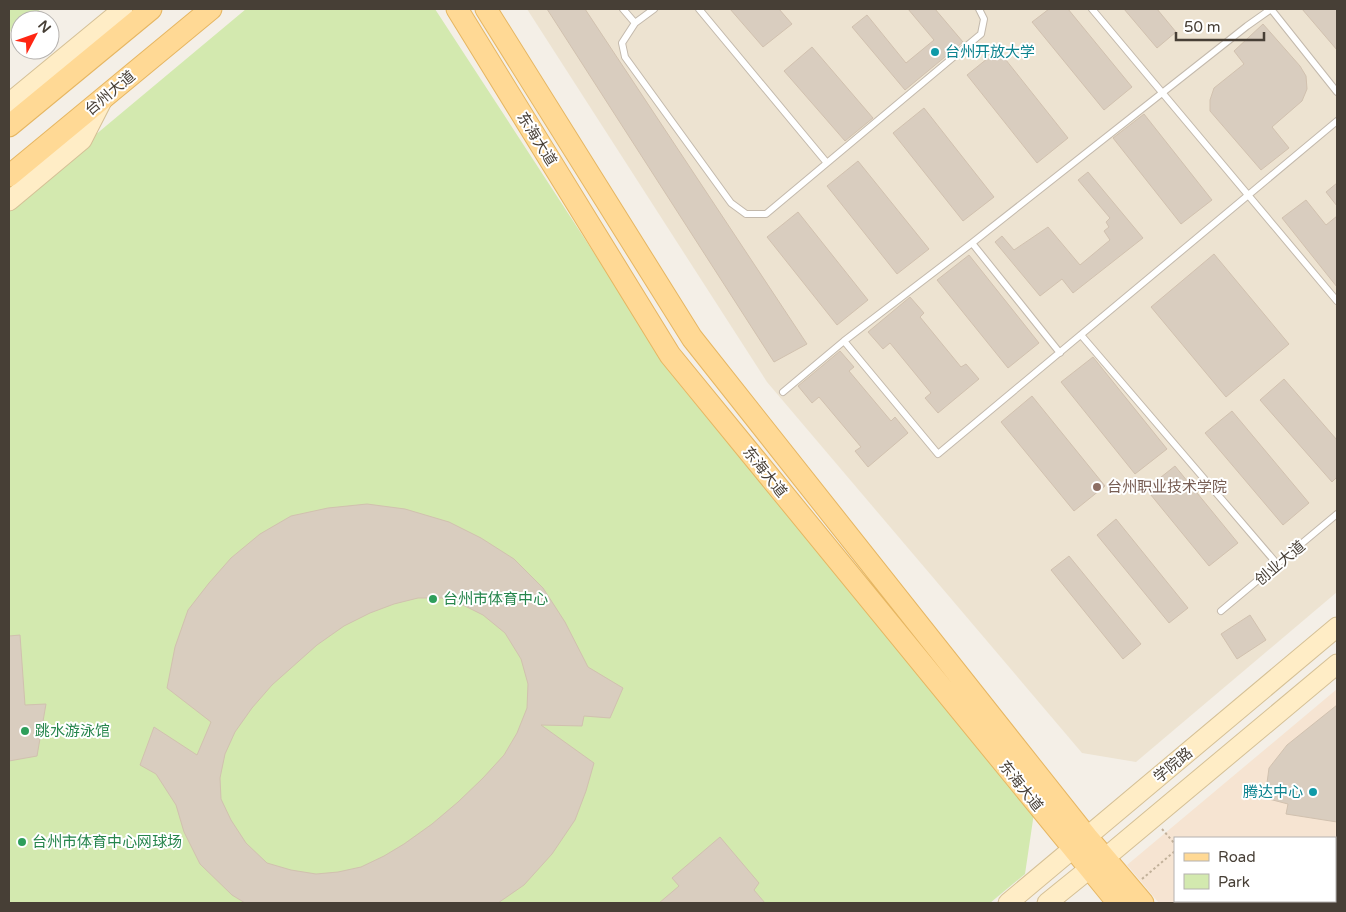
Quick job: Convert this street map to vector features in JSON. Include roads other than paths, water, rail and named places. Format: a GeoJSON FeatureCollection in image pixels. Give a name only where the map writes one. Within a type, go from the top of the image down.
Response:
{"type":"FeatureCollection","features":[{"type":"Feature","properties":{"kind":"main road"},"geometry":{"type":"LineString","coordinates":[[9,103],[123,9]]}},
{"type":"Feature","properties":{"kind":"main road"},"geometry":{"type":"LineString","coordinates":[[9,126],[151,9]]}},
{"type":"Feature","properties":{"kind":"main road","name":"台州大道"},"geometry":{"type":"LineString","coordinates":[[9,176],[211,9]]}},
{"type":"Feature","properties":{"kind":"main road","name":"东海大道"},"geometry":{"type":"LineString","coordinates":[[457,9],[670,355],[1080,843],[1130,898]]}},
{"type":"Feature","properties":{"kind":"main road","name":"东海大道"},"geometry":{"type":"LineString","coordinates":[[486,9],[692,338],[1080,843]]}},
{"type":"Feature","properties":{"kind":"main road"},"geometry":{"type":"LineString","coordinates":[[9,201],[82,140],[103,98]]}},
{"type":"Feature","properties":{"kind":"main road","name":"学院路"},"geometry":{"type":"LineString","coordinates":[[1008,903],[1337,627]]}},
{"type":"Feature","properties":{"kind":"main road","name":"学院路"},"geometry":{"type":"LineString","coordinates":[[1048,903],[1337,664]]}},
{"type":"Feature","properties":{"kind":"lane"},"geometry":{"type":"LineString","coordinates":[[623,9],[635,23]]}},
{"type":"Feature","properties":{"kind":"lane"},"geometry":{"type":"LineString","coordinates":[[654,9],[635,23],[622,43],[625,57],[731,203],[746,214],[766,214],[981,34],[984,19],[979,9]]}},
{"type":"Feature","properties":{"kind":"lane"},"geometry":{"type":"LineString","coordinates":[[700,9],[827,163]]}},
{"type":"Feature","properties":{"kind":"lane"},"geometry":{"type":"LineString","coordinates":[[1092,9],[1337,301]]}},
{"type":"Feature","properties":{"kind":"lane"},"geometry":{"type":"LineString","coordinates":[[783,392],[844,341],[1271,9],[1337,92]]}},
{"type":"Feature","properties":{"kind":"lane"},"geometry":{"type":"LineString","coordinates":[[844,341],[938,454],[1337,121]]}},
{"type":"Feature","properties":{"kind":"lane"},"geometry":{"type":"LineString","coordinates":[[972,243],[1060,352]]}},
{"type":"Feature","properties":{"kind":"lane"},"geometry":{"type":"LineString","coordinates":[[1081,335],[1278,564]]}},
{"type":"Feature","properties":{"kind":"lane","name":"创业大道"},"geometry":{"type":"LineString","coordinates":[[1221,611],[1337,514]]}},
{"type":"Feature","properties":{"kind":"place","name":"台州开放大学"},"geometry":{"type":"Point","coordinates":[935,52]}},
{"type":"Feature","properties":{"kind":"place","name":"台州职业技术学院"},"geometry":{"type":"Point","coordinates":[1097,487]}},
{"type":"Feature","properties":{"kind":"place","name":"台州市体育中心"},"geometry":{"type":"Point","coordinates":[433,599]}},
{"type":"Feature","properties":{"kind":"place","name":"跳水游泳馆"},"geometry":{"type":"Point","coordinates":[25,731]}},
{"type":"Feature","properties":{"kind":"place","name":"腾达中心"},"geometry":{"type":"Point","coordinates":[1313,792]}},
{"type":"Feature","properties":{"kind":"place","name":"台州市体育中心网球场"},"geometry":{"type":"Point","coordinates":[22,842]}}]}
